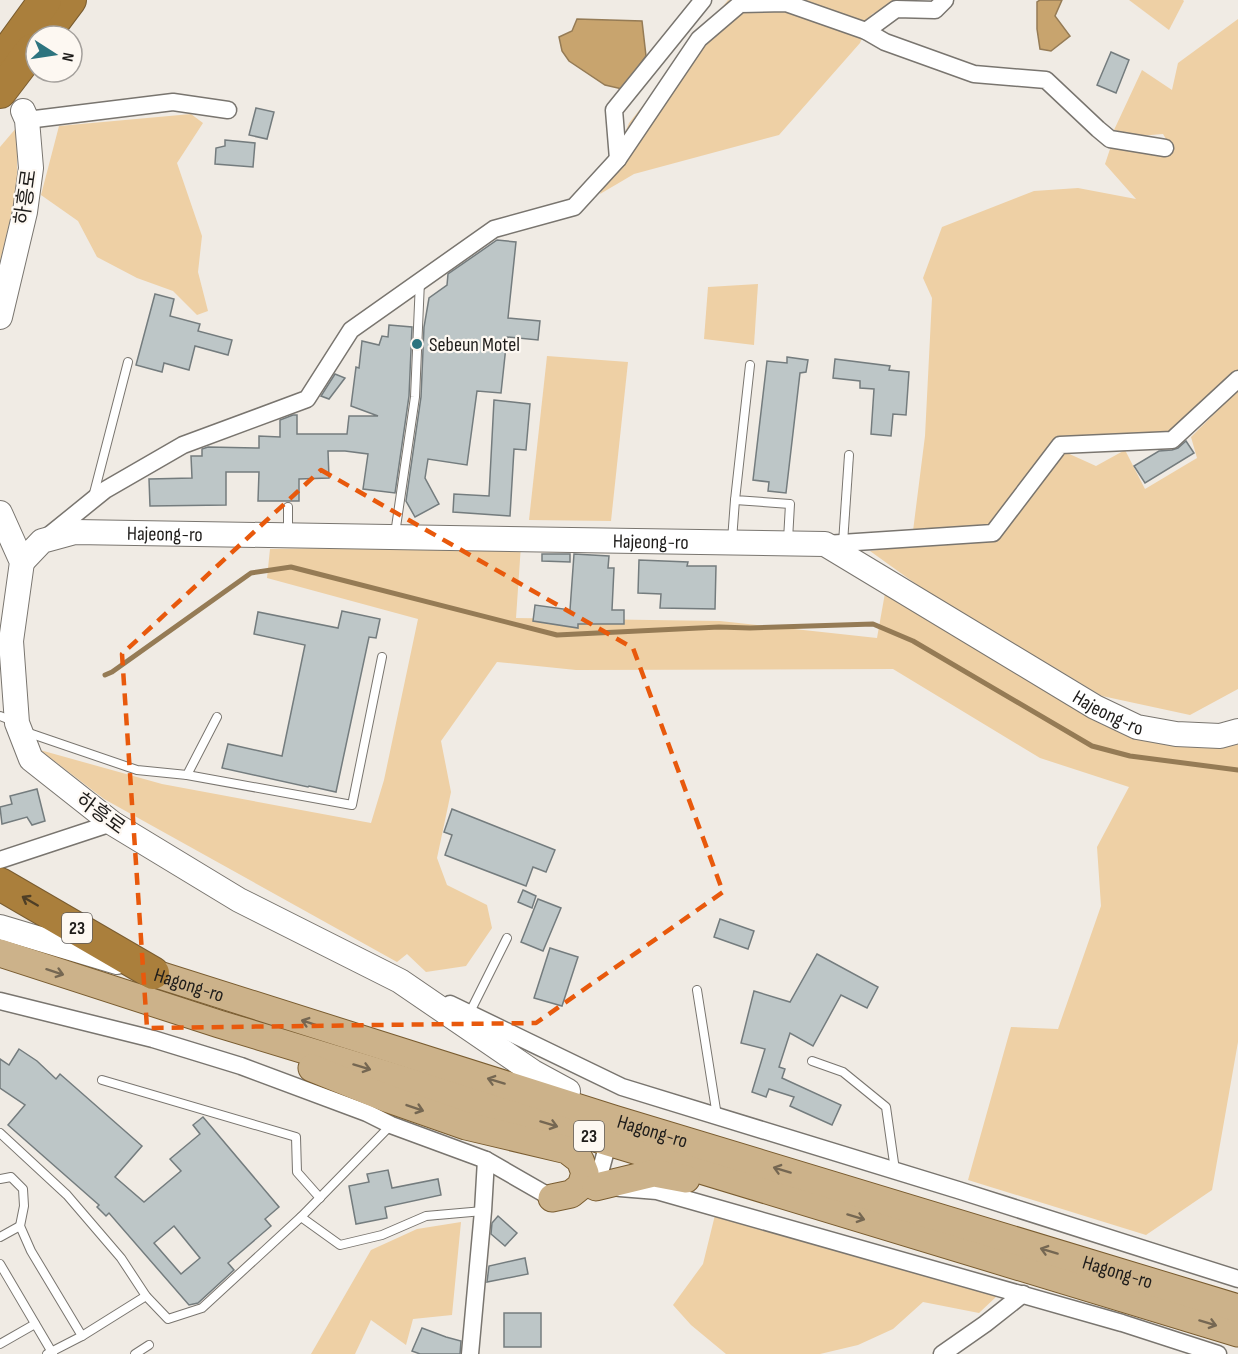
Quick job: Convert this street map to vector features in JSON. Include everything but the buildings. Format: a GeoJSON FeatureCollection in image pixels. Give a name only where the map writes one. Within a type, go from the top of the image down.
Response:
{"type":"FeatureCollection","features":[{"type":"Feature","properties":{"kind":"highway"},"geometry":{"type":"LineString","coordinates":[[0,62],[45,0]]}},
{"type":"Feature","properties":{"kind":"highway"},"geometry":{"type":"LineString","coordinates":[[52,24],[70,0]]}},
{"type":"Feature","properties":{"kind":"highway"},"geometry":{"type":"LineString","coordinates":[[17,108],[24,84]]}},
{"type":"Feature","properties":{"kind":"highway","name":"23"},"geometry":{"type":"LineString","coordinates":[[0,884],[150,987]]}},
{"type":"Feature","properties":{"kind":"main road","name":"Hagong-ro"},"geometry":{"type":"LineString","coordinates":[[0,953],[150,987],[611,1131],[1179,1315],[1238,1308]]}},
{"type":"Feature","properties":{"kind":"main road","name":"Hagong-ro"},"geometry":{"type":"LineString","coordinates":[[150,987],[225,996],[566,1103],[611,1131],[820,1206],[1238,1333]]}},
{"type":"Feature","properties":{"kind":"main road"},"geometry":{"type":"LineString","coordinates":[[150,987],[386,1098],[466,1126],[567,1150],[580,1160],[585,1173],[581,1186],[571,1194],[552,1198]]}},
{"type":"Feature","properties":{"kind":"main road"},"geometry":{"type":"LineString","coordinates":[[596,1187],[654,1173],[820,1206]]}},
{"type":"Feature","properties":{"kind":"street"},"geometry":{"type":"LineString","coordinates":[[618,159],[614,111],[703,0]]}},
{"type":"Feature","properties":{"kind":"street"},"geometry":{"type":"LineString","coordinates":[[866,31],[896,9],[935,10],[945,0]]}},
{"type":"Feature","properties":{"kind":"street"},"geometry":{"type":"LineString","coordinates":[[0,513],[22,562],[42,541],[105,490],[183,445],[307,399],[351,330],[494,229],[574,207],[618,159],[699,39],[740,4],[786,3],[866,31],[885,42],[974,74],[1046,80],[1110,139],[1165,148]]}},
{"type":"Feature","properties":{"kind":"street"},"geometry":{"type":"LineString","coordinates":[[17,108],[173,102],[228,110]]}},
{"type":"Feature","properties":{"kind":"street","name":"하흥로"},"geometry":{"type":"LineString","coordinates":[[0,317],[25,212],[31,168],[17,108]]}},
{"type":"Feature","properties":{"kind":"street"},"geometry":{"type":"LineString","coordinates":[[834,544],[993,533],[1060,445],[1172,440],[1238,379]]}},
{"type":"Feature","properties":{"kind":"street","name":"Hajeong-ro"},"geometry":{"type":"LineString","coordinates":[[42,541],[75,532],[834,544],[1095,707],[1137,727],[1176,734],[1198,735],[1220,735],[1238,731]]}},
{"type":"Feature","properties":{"kind":"street","name":"하흥로"},"geometry":{"type":"LineString","coordinates":[[22,562],[11,640],[12,723],[31,759],[112,823],[239,900],[400,981],[533,1072],[568,1091],[566,1103]]}},
{"type":"Feature","properties":{"kind":"street"},"geometry":{"type":"LineString","coordinates":[[0,860],[112,823]]}},
{"type":"Feature","properties":{"kind":"street","name":"Hagong-ro"},"geometry":{"type":"LineString","coordinates":[[0,927],[150,987]]}},
{"type":"Feature","properties":{"kind":"street"},"geometry":{"type":"LineString","coordinates":[[400,981],[622,1087],[1238,1280]]}},
{"type":"Feature","properties":{"kind":"street"},"geometry":{"type":"LineString","coordinates":[[0,1001],[153,1039],[241,1066],[486,1160],[552,1198],[576,1200],[596,1187],[657,1191],[1122,1323],[1179,1315],[1218,1354]]}},
{"type":"Feature","properties":{"kind":"street"},"geometry":{"type":"LineString","coordinates":[[596,1187],[611,1131]]}},
{"type":"Feature","properties":{"kind":"street"},"geometry":{"type":"LineString","coordinates":[[470,1354],[486,1160]]}},
{"type":"Feature","properties":{"kind":"street"},"geometry":{"type":"LineString","coordinates":[[942,1354],[1023,1294]]}},
{"type":"Feature","properties":{"kind":"lane"},"geometry":{"type":"LineString","coordinates":[[395,537],[415,397],[420,281]]}},
{"type":"Feature","properties":{"kind":"lane"},"geometry":{"type":"LineString","coordinates":[[93,500],[128,362]]}},
{"type":"Feature","properties":{"kind":"lane"},"geometry":{"type":"LineString","coordinates":[[732,543],[750,365]]}},
{"type":"Feature","properties":{"kind":"lane"},"geometry":{"type":"LineString","coordinates":[[834,544],[849,455]]}},
{"type":"Feature","properties":{"kind":"lane"},"geometry":{"type":"LineString","coordinates":[[735,500],[790,504],[788,544]]}},
{"type":"Feature","properties":{"kind":"lane"},"geometry":{"type":"LineString","coordinates":[[288,507],[288,535]]}},
{"type":"Feature","properties":{"kind":"lane"},"geometry":{"type":"LineString","coordinates":[[12,723],[136,770],[188,775],[352,805],[382,657]]}},
{"type":"Feature","properties":{"kind":"lane"},"geometry":{"type":"LineString","coordinates":[[188,775],[217,717]]}},
{"type":"Feature","properties":{"kind":"lane"},"geometry":{"type":"LineString","coordinates":[[469,1014],[507,938]]}},
{"type":"Feature","properties":{"kind":"lane"},"geometry":{"type":"LineString","coordinates":[[697,990],[718,1116]]}},
{"type":"Feature","properties":{"kind":"lane"},"geometry":{"type":"LineString","coordinates":[[812,1062],[843,1072],[886,1107],[895,1171]]}},
{"type":"Feature","properties":{"kind":"lane"},"geometry":{"type":"LineString","coordinates":[[102,1080],[296,1137],[297,1172],[320,1198]]}},
{"type":"Feature","properties":{"kind":"lane"},"geometry":{"type":"LineString","coordinates":[[0,1133],[67,1195],[122,1258],[147,1296],[168,1319],[202,1308],[301,1217],[391,1125]]}},
{"type":"Feature","properties":{"kind":"lane"},"geometry":{"type":"LineString","coordinates":[[0,1179],[11,1178],[23,1189],[24,1206],[20,1226],[31,1251],[82,1336]]}},
{"type":"Feature","properties":{"kind":"lane"},"geometry":{"type":"LineString","coordinates":[[301,1217],[340,1245],[382,1235],[426,1216],[483,1211]]}},
{"type":"Feature","properties":{"kind":"lane"},"geometry":{"type":"LineString","coordinates":[[0,1236],[20,1226]]}},
{"type":"Feature","properties":{"kind":"lane"},"geometry":{"type":"LineString","coordinates":[[0,1264],[4,1280],[35,1324],[50,1353],[147,1296]]}},
{"type":"Feature","properties":{"kind":"lane"},"geometry":{"type":"LineString","coordinates":[[0,1344],[35,1324]]}},
{"type":"Feature","properties":{"kind":"lane"},"geometry":{"type":"LineString","coordinates":[[135,1354],[149,1345]]}},
{"type":"Feature","properties":{"kind":"highlighted area"},"geometry":{"type":"Polygon","coordinates":[[[321,470],[633,648],[723,892],[536,1023],[147,1028],[122,654],[321,470]]]}},
{"type":"Feature","properties":{"kind":"shaded area"},"geometry":{"type":"Polygon","coordinates":[[[728,0],[913,0],[872,14],[860,43],[779,135],[634,174],[600,194],[629,123],[728,0]]]}},
{"type":"Feature","properties":{"kind":"shaded area"},"geometry":{"type":"Polygon","coordinates":[[[1062,0],[1055,16],[1070,36],[1051,51],[1040,49],[1037,2],[1062,0]]]}},
{"type":"Feature","properties":{"kind":"shaded area"},"geometry":{"type":"Polygon","coordinates":[[[1129,0],[1183,0],[1184,1],[1169,30],[1129,0]]]}},
{"type":"Feature","properties":{"kind":"shaded area"},"geometry":{"type":"Polygon","coordinates":[[[577,19],[642,21],[646,56],[622,89],[605,85],[569,61],[562,51],[559,37],[572,31],[577,19]]]}},
{"type":"Feature","properties":{"kind":"shaded area"},"geometry":{"type":"Polygon","coordinates":[[[1238,19],[1238,371],[1170,434],[1059,436],[991,524],[913,531],[925,436],[932,298],[923,278],[942,227],[1034,191],[1078,188],[1136,199],[1105,164],[1111,146],[1146,153],[1173,151],[1163,134],[1139,136],[1114,130],[1142,70],[1172,90],[1178,63],[1238,19]]]}},
{"type":"Feature","properties":{"kind":"shaded area"},"geometry":{"type":"Polygon","coordinates":[[[191,114],[203,123],[177,163],[202,236],[198,272],[208,311],[197,315],[173,291],[137,278],[97,257],[78,221],[41,195],[59,126],[191,114]]]}},
{"type":"Feature","properties":{"kind":"shaded area"},"geometry":{"type":"Polygon","coordinates":[[[17,127],[17,191],[0,262],[0,147],[17,127]]]}},
{"type":"Feature","properties":{"kind":"shaded area"},"geometry":{"type":"Polygon","coordinates":[[[758,284],[754,345],[704,339],[708,287],[758,284]]]}},
{"type":"Feature","properties":{"kind":"shaded area"},"geometry":{"type":"Polygon","coordinates":[[[547,356],[628,362],[611,521],[529,520],[547,356]]]}},
{"type":"Feature","properties":{"kind":"shaded area"},"geometry":{"type":"Polygon","coordinates":[[[1238,390],[1238,689],[1190,715],[1102,696],[962,617],[870,551],[997,535],[1065,452],[1096,466],[1125,450],[1145,489],[1197,458],[1191,437],[1238,390]]]}},
{"type":"Feature","properties":{"kind":"shaded area"},"geometry":{"type":"Polygon","coordinates":[[[521,545],[516,618],[720,621],[877,638],[885,593],[1138,739],[1238,742],[1238,1042],[1212,1190],[1146,1235],[968,1180],[1011,1027],[1058,1029],[1101,906],[1097,847],[1129,787],[1040,758],[893,669],[576,670],[497,662],[441,741],[451,792],[437,858],[447,885],[487,905],[492,928],[466,966],[426,972],[407,954],[397,962],[104,799],[40,750],[162,784],[371,823],[384,780],[418,619],[267,578],[270,549],[521,545]]]}},
{"type":"Feature","properties":{"kind":"shaded area"},"geometry":{"type":"Polygon","coordinates":[[[715,1215],[997,1296],[979,1313],[923,1302],[893,1329],[858,1345],[820,1354],[726,1354],[691,1325],[673,1305],[703,1264],[715,1215]]]}},
{"type":"Feature","properties":{"kind":"shaded area"},"geometry":{"type":"Polygon","coordinates":[[[461,1222],[452,1315],[413,1319],[406,1345],[371,1320],[355,1354],[311,1354],[371,1250],[417,1229],[461,1222]]]}},
{"type":"Feature","properties":{"kind":"waterway"},"geometry":{"type":"LineString","coordinates":[[105,675],[251,573],[291,567],[557,635],[719,627],[873,624],[913,641],[1092,746],[1130,756],[1238,770]]}},
{"type":"Feature","properties":{"kind":"place","name":"Sebeun Motel"},"geometry":{"type":"Point","coordinates":[417,344]}}]}
